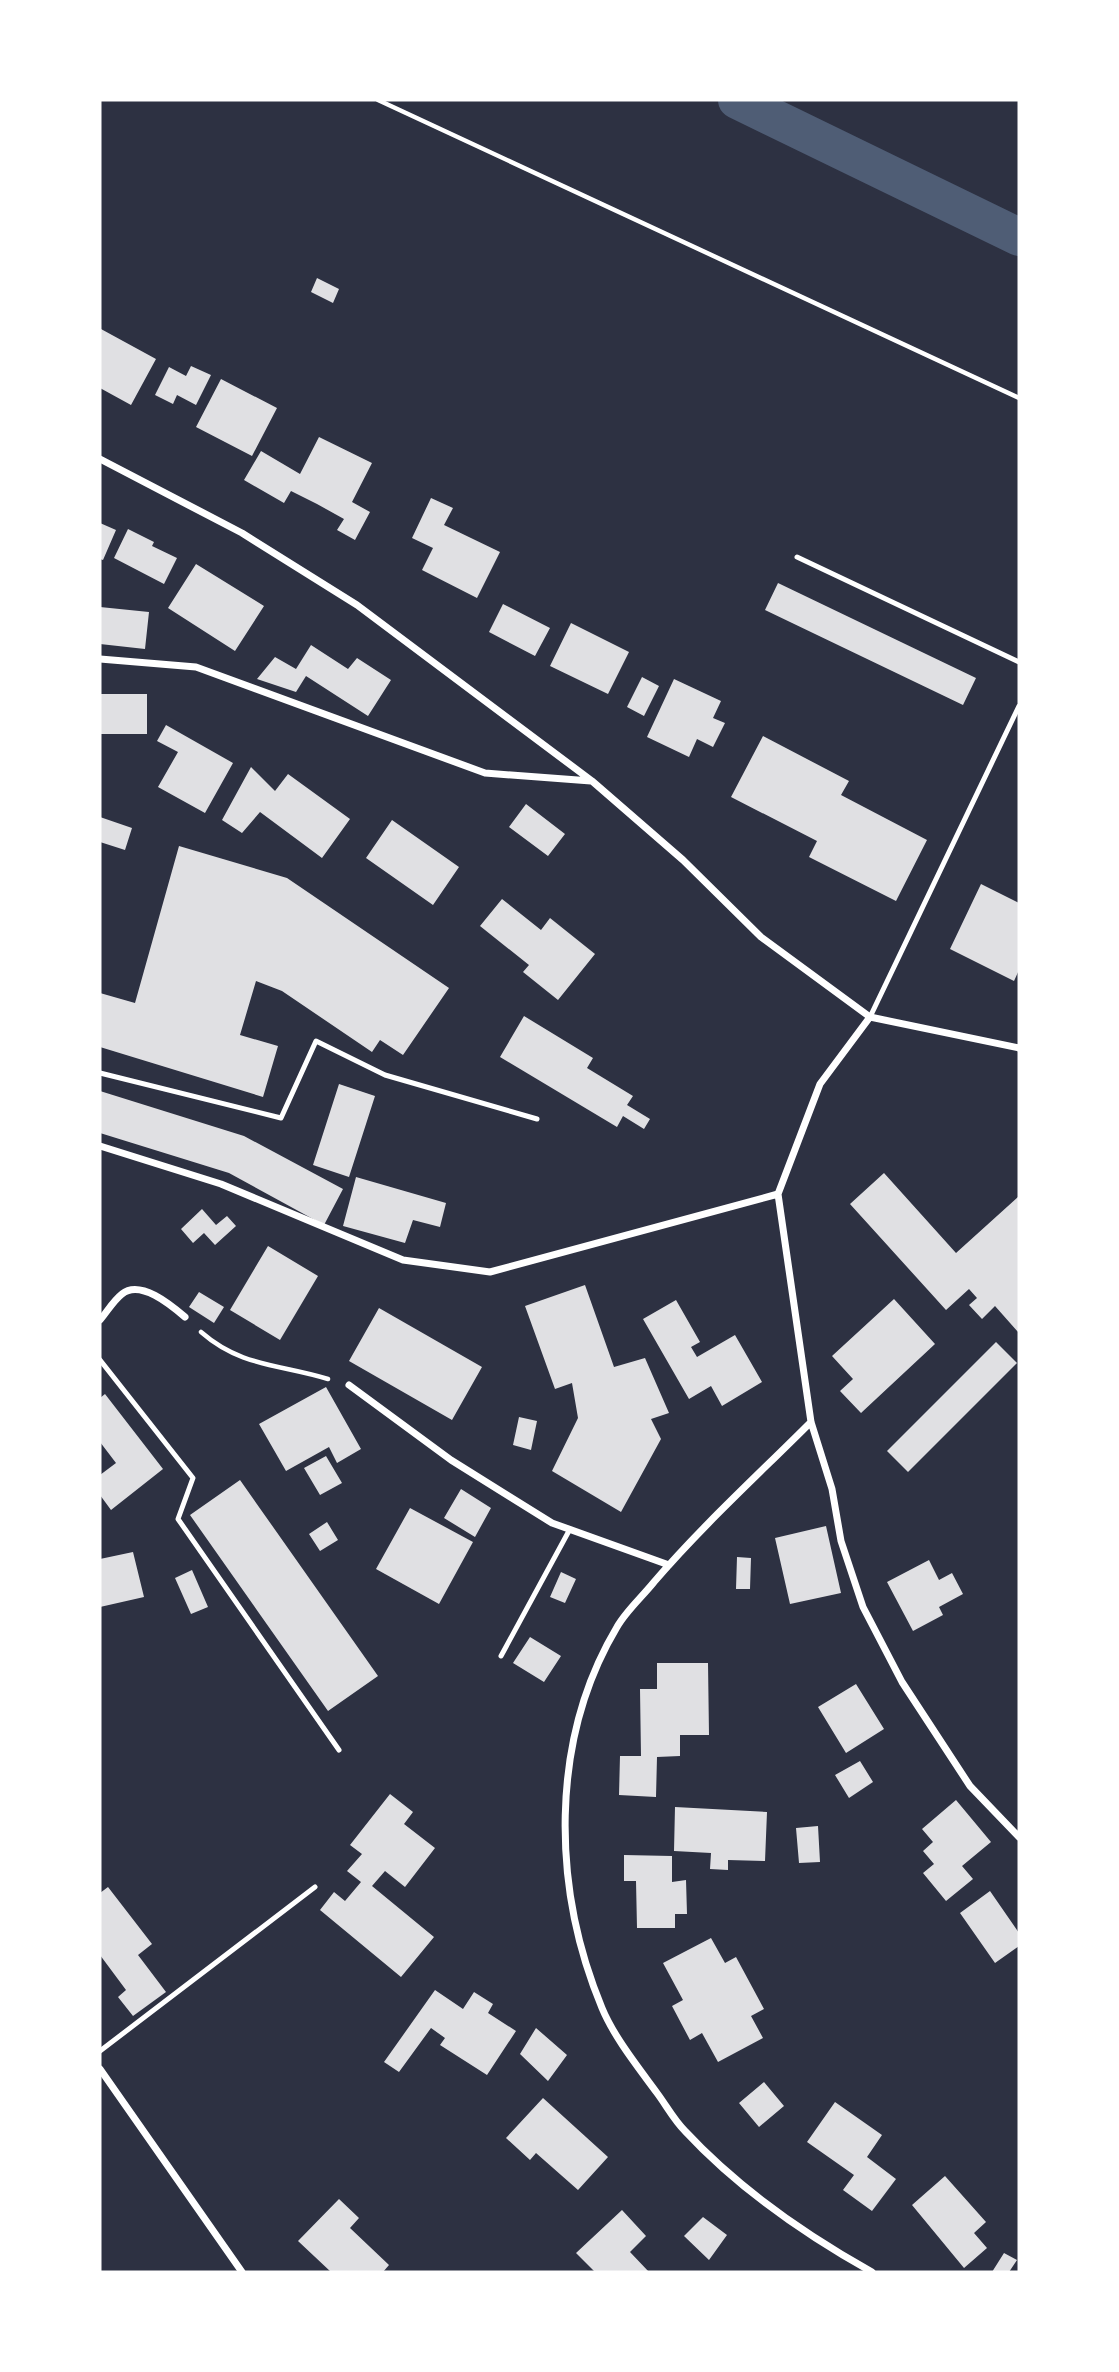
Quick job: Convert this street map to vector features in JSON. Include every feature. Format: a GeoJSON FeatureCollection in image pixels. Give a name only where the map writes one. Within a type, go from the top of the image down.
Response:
{"type":"FeatureCollection","features":[{"type":"Feature","properties":{"kind":"street"},"geometry":{"type":"LineString","coordinates":[[100,460],[242,533],[357,605],[592,781],[683,860],[761,937],[870,1017],[1019,1048]]}},
{"type":"Feature","properties":{"kind":"street"},"geometry":{"type":"LineString","coordinates":[[100,659],[196,667],[485,773],[592,781]]}},
{"type":"Feature","properties":{"kind":"street"},"geometry":{"type":"LineString","coordinates":[[870,1017],[820,1084],[778,1194],[811,1422],[832,1489],[841,1541],[863,1607],[902,1682],[970,1786],[1019,1838]]}},
{"type":"Feature","properties":{"kind":"street"},"geometry":{"type":"LineString","coordinates":[[100,1146],[221,1184],[403,1260],[490,1272],[778,1194]]}},
{"type":"Feature","properties":{"kind":"street"},"geometry":{"type":"LineString","coordinates":[[100,1320],[124,1292],[135,1289],[166,1301],[185,1317]]}},
{"type":"Feature","properties":{"kind":"street"},"geometry":{"type":"LineString","coordinates":[[349,1385],[398,1424],[471,1474],[552,1523],[669,1565]]}},
{"type":"Feature","properties":{"kind":"street"},"geometry":{"type":"LineString","coordinates":[[811,1422],[669,1565],[617,1626],[594,1675],[567,1761],[565,1848],[573,1918],[602,2009],[642,2073],[684,2131],[746,2186],[840,2254],[872,2272]]}},
{"type":"Feature","properties":{"kind":"street"},"geometry":{"type":"LineString","coordinates":[[100,2069],[242,2272]]}},
{"type":"Feature","properties":{"kind":"lane"},"geometry":{"type":"LineString","coordinates":[[797,557],[1019,663]]}},
{"type":"Feature","properties":{"kind":"lane"},"geometry":{"type":"LineString","coordinates":[[870,1017],[1019,706]]}},
{"type":"Feature","properties":{"kind":"lane"},"geometry":{"type":"LineString","coordinates":[[100,1073],[281,1118],[316,1041],[384,1075],[537,1119]]}},
{"type":"Feature","properties":{"kind":"lane"},"geometry":{"type":"LineString","coordinates":[[100,1360],[193,1478],[178,1519],[339,1750]]}},
{"type":"Feature","properties":{"kind":"lane"},"geometry":{"type":"LineString","coordinates":[[501,1656],[570,1529]]}},
{"type":"Feature","properties":{"kind":"lane"},"geometry":{"type":"LineString","coordinates":[[100,2051],[315,1887]]}},
{"type":"Feature","properties":{"kind":"path"},"geometry":{"type":"LineString","coordinates":[[378,100],[1019,398]]}},
{"type":"Feature","properties":{"kind":"path"},"geometry":{"type":"LineString","coordinates":[[185,1317],[219,1348],[247,1361],[296,1369],[349,1385]]}},
{"type":"Feature","properties":{"kind":"building"},"geometry":{"type":"Polygon","coordinates":[[[317,278],[339,289],[333,303],[311,292],[317,278]]]}},
{"type":"Feature","properties":{"kind":"building"},"geometry":{"type":"Polygon","coordinates":[[[101,329],[156,359],[131,405],[100,388],[101,329]]]}},
{"type":"Feature","properties":{"kind":"building"},"geometry":{"type":"Polygon","coordinates":[[[191,366],[211,375],[196,405],[177,395],[173,404],[155,395],[169,367],[186,376],[191,366]]]}},
{"type":"Feature","properties":{"kind":"building"},"geometry":{"type":"Polygon","coordinates":[[[221,379],[277,408],[252,456],[196,427],[221,379]]]}},
{"type":"Feature","properties":{"kind":"building"},"geometry":{"type":"Polygon","coordinates":[[[319,437],[372,463],[352,502],[370,512],[355,540],[337,530],[344,519],[317,504],[291,491],[284,503],[244,480],[261,451],[300,474],[319,437]]]}},
{"type":"Feature","properties":{"kind":"building"},"geometry":{"type":"Polygon","coordinates":[[[431,498],[453,508],[444,525],[500,552],[477,598],[422,570],[433,548],[412,538],[431,498]]]}},
{"type":"Feature","properties":{"kind":"building"},"geometry":{"type":"Polygon","coordinates":[[[100,523],[116,530],[103,560],[100,559],[100,523]]]}},
{"type":"Feature","properties":{"kind":"building"},"geometry":{"type":"Polygon","coordinates":[[[128,529],[154,542],[152,546],[177,558],[164,584],[114,558],[128,529]]]}},
{"type":"Feature","properties":{"kind":"building"},"geometry":{"type":"Polygon","coordinates":[[[196,564],[264,606],[235,651],[168,608],[196,564]]]}},
{"type":"Feature","properties":{"kind":"building"},"geometry":{"type":"Polygon","coordinates":[[[778,583],[976,678],[963,705],[765,610],[778,583]]]}},
{"type":"Feature","properties":{"kind":"building"},"geometry":{"type":"Polygon","coordinates":[[[503,604],[550,628],[535,656],[489,632],[503,604]]]}},
{"type":"Feature","properties":{"kind":"building"},"geometry":{"type":"Polygon","coordinates":[[[100,607],[149,612],[145,649],[100,644],[100,607]]]}},
{"type":"Feature","properties":{"kind":"building"},"geometry":{"type":"Polygon","coordinates":[[[571,623],[629,652],[608,694],[550,666],[571,623]]]}},
{"type":"Feature","properties":{"kind":"building"},"geometry":{"type":"Polygon","coordinates":[[[311,645],[348,669],[357,658],[391,680],[368,716],[306,676],[296,692],[257,679],[275,657],[296,669],[311,645]]]}},
{"type":"Feature","properties":{"kind":"building"},"geometry":{"type":"Polygon","coordinates":[[[642,677],[659,686],[644,716],[627,707],[642,677]]]}},
{"type":"Feature","properties":{"kind":"building"},"geometry":{"type":"Polygon","coordinates":[[[674,679],[721,701],[713,718],[725,723],[713,747],[697,739],[689,757],[647,737],[674,679]]]}},
{"type":"Feature","properties":{"kind":"building"},"geometry":{"type":"Polygon","coordinates":[[[100,694],[147,694],[147,734],[100,734],[100,694]]]}},
{"type":"Feature","properties":{"kind":"building"},"geometry":{"type":"Polygon","coordinates":[[[166,725],[233,763],[205,813],[158,787],[178,752],[157,741],[166,725]]]}},
{"type":"Feature","properties":{"kind":"building"},"geometry":{"type":"Polygon","coordinates":[[[763,736],[849,781],[841,795],[927,840],[896,901],[809,857],[817,841],[731,797],[763,736]]]}},
{"type":"Feature","properties":{"kind":"building"},"geometry":{"type":"Polygon","coordinates":[[[251,767],[275,791],[288,774],[350,819],[322,858],[260,812],[242,833],[222,820],[251,767]]]}},
{"type":"Feature","properties":{"kind":"building"},"geometry":{"type":"Polygon","coordinates":[[[526,804],[565,834],[548,856],[509,827],[526,804]]]}},
{"type":"Feature","properties":{"kind":"building"},"geometry":{"type":"Polygon","coordinates":[[[100,817],[132,828],[125,850],[100,842],[100,817]]]}},
{"type":"Feature","properties":{"kind":"building"},"geometry":{"type":"Polygon","coordinates":[[[392,820],[459,867],[433,905],[366,858],[392,820]]]}},
{"type":"Feature","properties":{"kind":"building"},"geometry":{"type":"Polygon","coordinates":[[[179,846],[287,878],[449,988],[403,1055],[380,1040],[372,1052],[282,991],[256,981],[240,1035],[278,1046],[263,1097],[100,1047],[100,993],[135,1003],[179,846]]]}},
{"type":"Feature","properties":{"kind":"building"},"geometry":{"type":"Polygon","coordinates":[[[981,884],[1019,903],[1019,970],[1014,981],[950,949],[981,884]]]}},
{"type":"Feature","properties":{"kind":"building"},"geometry":{"type":"Polygon","coordinates":[[[502,899],[541,930],[550,918],[595,954],[558,1000],[523,972],[529,965],[480,926],[502,899]]]}},
{"type":"Feature","properties":{"kind":"building"},"geometry":{"type":"Polygon","coordinates":[[[524,1016],[593,1058],[587,1068],[633,1096],[627,1105],[650,1119],[644,1129],[623,1116],[617,1127],[500,1057],[524,1016]]]}},
{"type":"Feature","properties":{"kind":"building"},"geometry":{"type":"Polygon","coordinates":[[[339,1084],[375,1096],[349,1177],[313,1165],[339,1084]]]}},
{"type":"Feature","properties":{"kind":"building"},"geometry":{"type":"Polygon","coordinates":[[[100,1091],[244,1136],[343,1189],[324,1225],[229,1173],[100,1133],[100,1091]]]}},
{"type":"Feature","properties":{"kind":"building"},"geometry":{"type":"Polygon","coordinates":[[[884,1173],[956,1253],[1019,1196],[1019,1333],[995,1306],[982,1319],[969,1305],[977,1298],[969,1289],[946,1310],[850,1204],[884,1173]]]}},
{"type":"Feature","properties":{"kind":"building"},"geometry":{"type":"Polygon","coordinates":[[[356,1177],[446,1203],[440,1227],[413,1220],[405,1243],[343,1226],[356,1177]]]}},
{"type":"Feature","properties":{"kind":"building"},"geometry":{"type":"Polygon","coordinates":[[[202,1209],[216,1225],[227,1216],[236,1226],[215,1245],[204,1233],[193,1243],[181,1229],[202,1209]]]}},
{"type":"Feature","properties":{"kind":"building"},"geometry":{"type":"Polygon","coordinates":[[[268,1246],[318,1276],[280,1340],[230,1310],[268,1246]]]}},
{"type":"Feature","properties":{"kind":"building"},"geometry":{"type":"Polygon","coordinates":[[[585,1285],[614,1367],[645,1358],[669,1413],[651,1419],[661,1439],[621,1512],[552,1471],[578,1418],[572,1383],[555,1389],[525,1306],[585,1285]]]}},
{"type":"Feature","properties":{"kind":"building"},"geometry":{"type":"Polygon","coordinates":[[[199,1292],[224,1307],[214,1323],[189,1307],[199,1292]]]}},
{"type":"Feature","properties":{"kind":"building"},"geometry":{"type":"Polygon","coordinates":[[[894,1299],[935,1344],[861,1413],[840,1391],[853,1379],[832,1356],[894,1299]]]}},
{"type":"Feature","properties":{"kind":"building"},"geometry":{"type":"Polygon","coordinates":[[[676,1300],[700,1342],[691,1347],[697,1357],[735,1335],[762,1382],[722,1406],[711,1386],[689,1399],[643,1319],[676,1300]]]}},
{"type":"Feature","properties":{"kind":"building"},"geometry":{"type":"Polygon","coordinates":[[[379,1308],[482,1367],[452,1420],[349,1361],[379,1308]]]}},
{"type":"Feature","properties":{"kind":"building"},"geometry":{"type":"Polygon","coordinates":[[[996,1342],[1017,1363],[908,1472],[887,1451],[996,1342]]]}},
{"type":"Feature","properties":{"kind":"building"},"geometry":{"type":"Polygon","coordinates":[[[326,1387],[361,1449],[337,1463],[329,1447],[286,1471],[259,1424],[326,1387]]]}},
{"type":"Feature","properties":{"kind":"building"},"geometry":{"type":"Polygon","coordinates":[[[105,1394],[163,1469],[111,1510],[100,1495],[100,1475],[116,1463],[100,1442],[100,1398],[105,1394]]]}},
{"type":"Feature","properties":{"kind":"building"},"geometry":{"type":"Polygon","coordinates":[[[519,1417],[537,1421],[531,1450],[513,1445],[519,1417]]]}},
{"type":"Feature","properties":{"kind":"building"},"geometry":{"type":"Polygon","coordinates":[[[326,1456],[342,1483],[320,1495],[304,1468],[326,1456]]]}},
{"type":"Feature","properties":{"kind":"building"},"geometry":{"type":"Polygon","coordinates":[[[240,1480],[378,1676],[328,1711],[190,1515],[240,1480]]]}},
{"type":"Feature","properties":{"kind":"building"},"geometry":{"type":"Polygon","coordinates":[[[461,1489],[491,1508],[475,1537],[444,1518],[461,1489]]]}},
{"type":"Feature","properties":{"kind":"building"},"geometry":{"type":"Polygon","coordinates":[[[410,1508],[473,1542],[439,1604],[376,1569],[410,1508]]]}},
{"type":"Feature","properties":{"kind":"building"},"geometry":{"type":"Polygon","coordinates":[[[327,1522],[338,1540],[320,1551],[309,1534],[327,1522]]]}},
{"type":"Feature","properties":{"kind":"building"},"geometry":{"type":"Polygon","coordinates":[[[826,1526],[841,1593],[790,1604],[775,1538],[826,1526]]]}},
{"type":"Feature","properties":{"kind":"building"},"geometry":{"type":"Polygon","coordinates":[[[133,1552],[144,1597],[100,1607],[100,1559],[133,1552]]]}},
{"type":"Feature","properties":{"kind":"building"},"geometry":{"type":"Polygon","coordinates":[[[737,1557],[751,1558],[750,1589],[736,1589],[737,1557]]]}},
{"type":"Feature","properties":{"kind":"building"},"geometry":{"type":"Polygon","coordinates":[[[929,1560],[939,1580],[952,1573],[963,1594],[939,1607],[943,1615],[913,1631],[887,1582],[929,1560]]]}},
{"type":"Feature","properties":{"kind":"building"},"geometry":{"type":"Polygon","coordinates":[[[192,1570],[208,1607],[191,1614],[175,1578],[192,1570]]]}},
{"type":"Feature","properties":{"kind":"building"},"geometry":{"type":"Polygon","coordinates":[[[561,1572],[576,1579],[565,1603],[550,1597],[561,1572]]]}},
{"type":"Feature","properties":{"kind":"building"},"geometry":{"type":"Polygon","coordinates":[[[530,1637],[561,1656],[544,1682],[513,1663],[530,1637]]]}},
{"type":"Feature","properties":{"kind":"building"},"geometry":{"type":"Polygon","coordinates":[[[657,1663],[708,1663],[709,1735],[680,1735],[680,1756],[657,1757],[656,1797],[619,1795],[620,1756],[641,1756],[640,1689],[657,1689],[657,1663]]]}},
{"type":"Feature","properties":{"kind":"building"},"geometry":{"type":"Polygon","coordinates":[[[856,1684],[884,1729],[846,1753],[818,1707],[856,1684]]]}},
{"type":"Feature","properties":{"kind":"building"},"geometry":{"type":"Polygon","coordinates":[[[860,1761],[873,1782],[849,1798],[835,1775],[860,1761]]]}},
{"type":"Feature","properties":{"kind":"building"},"geometry":{"type":"Polygon","coordinates":[[[390,1794],[413,1812],[404,1824],[435,1848],[405,1887],[385,1871],[372,1886],[434,1937],[401,1977],[320,1910],[334,1892],[345,1901],[361,1882],[347,1871],[362,1854],[350,1845],[390,1794]]]}},
{"type":"Feature","properties":{"kind":"building"},"geometry":{"type":"Polygon","coordinates":[[[956,1800],[991,1842],[962,1866],[973,1879],[946,1901],[923,1873],[934,1864],[923,1851],[933,1842],[922,1829],[956,1800]]]}},
{"type":"Feature","properties":{"kind":"building"},"geometry":{"type":"Polygon","coordinates":[[[675,1807],[767,1812],[765,1861],[728,1860],[728,1870],[710,1869],[711,1853],[674,1851],[675,1807]]]}},
{"type":"Feature","properties":{"kind":"building"},"geometry":{"type":"Polygon","coordinates":[[[818,1826],[820,1862],[799,1863],[796,1828],[818,1826]]]}},
{"type":"Feature","properties":{"kind":"building"},"geometry":{"type":"Polygon","coordinates":[[[624,1855],[672,1856],[672,1882],[686,1880],[687,1914],[675,1914],[675,1928],[637,1928],[636,1881],[624,1881],[624,1855]]]}},
{"type":"Feature","properties":{"kind":"building"},"geometry":{"type":"Polygon","coordinates":[[[108,1887],[152,1944],[138,1955],[166,1992],[133,2016],[118,1997],[126,1990],[100,1955],[100,1893],[108,1887]]]}},
{"type":"Feature","properties":{"kind":"building"},"geometry":{"type":"Polygon","coordinates":[[[990,1891],[1019,1933],[1019,1946],[995,1963],[960,1913],[990,1891]]]}},
{"type":"Feature","properties":{"kind":"building"},"geometry":{"type":"Polygon","coordinates":[[[711,1938],[725,1963],[736,1957],[764,2009],[751,2016],[763,2038],[718,2062],[702,2033],[690,2040],[672,2006],[683,2000],[663,1963],[711,1938]]]}},
{"type":"Feature","properties":{"kind":"building"},"geometry":{"type":"Polygon","coordinates":[[[435,1990],[463,2009],[474,1992],[493,2004],[488,2013],[516,2031],[487,2075],[440,2045],[445,2038],[431,2028],[399,2072],[384,2062],[435,1990]]]}},
{"type":"Feature","properties":{"kind":"building"},"geometry":{"type":"Polygon","coordinates":[[[536,2028],[567,2055],[548,2081],[520,2054],[536,2028]]]}},
{"type":"Feature","properties":{"kind":"building"},"geometry":{"type":"Polygon","coordinates":[[[764,2082],[784,2106],[759,2127],[739,2103],[764,2082]]]}},
{"type":"Feature","properties":{"kind":"building"},"geometry":{"type":"Polygon","coordinates":[[[543,2098],[608,2157],[578,2190],[536,2153],[530,2160],[506,2138],[543,2098]]]}},
{"type":"Feature","properties":{"kind":"building"},"geometry":{"type":"Polygon","coordinates":[[[835,2102],[882,2135],[867,2157],[896,2179],[872,2211],[843,2190],[854,2175],[807,2142],[835,2102]]]}},
{"type":"Feature","properties":{"kind":"building"},"geometry":{"type":"Polygon","coordinates":[[[945,2176],[986,2222],[974,2233],[987,2248],[964,2268],[912,2205],[945,2176]]]}},
{"type":"Feature","properties":{"kind":"building"},"geometry":{"type":"Polygon","coordinates":[[[339,2199],[359,2218],[350,2228],[389,2265],[383,2272],[331,2272],[298,2241],[339,2199]]]}},
{"type":"Feature","properties":{"kind":"building"},"geometry":{"type":"Polygon","coordinates":[[[622,2210],[646,2236],[630,2252],[649,2272],[595,2272],[576,2253],[622,2210]]]}},
{"type":"Feature","properties":{"kind":"building"},"geometry":{"type":"Polygon","coordinates":[[[703,2217],[727,2235],[709,2260],[684,2236],[703,2217]]]}},
{"type":"Feature","properties":{"kind":"building"},"geometry":{"type":"Polygon","coordinates":[[[1004,2253],[1017,2260],[1009,2272],[992,2272],[1004,2253]]]}},
{"type":"Feature","properties":{"kind":"waterway"},"geometry":{"type":"LineString","coordinates":[[737,100],[1019,237]]}}]}
